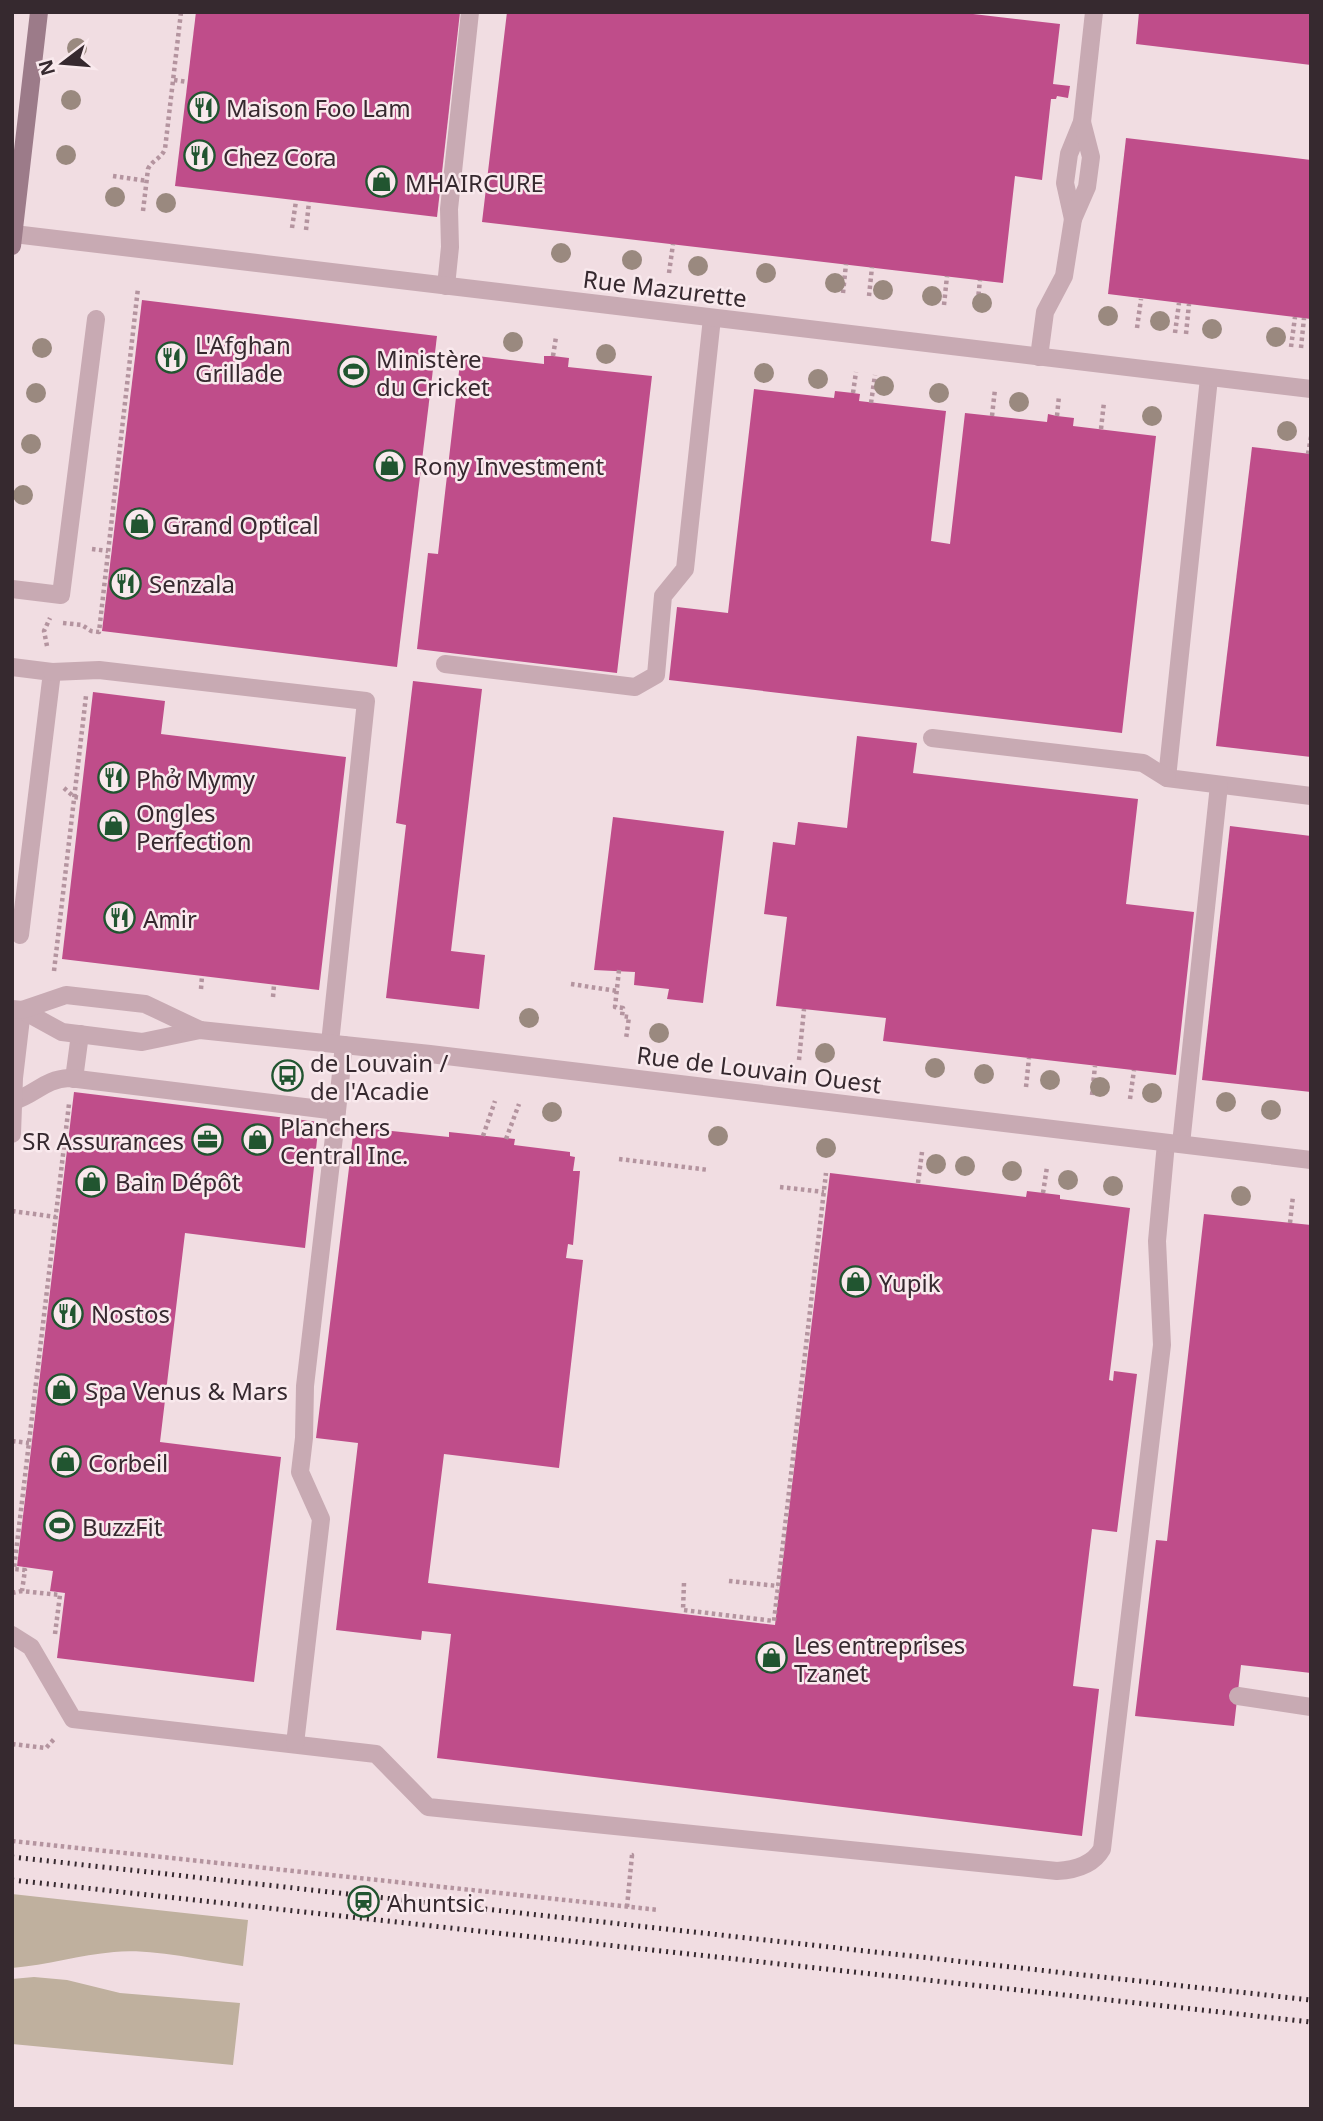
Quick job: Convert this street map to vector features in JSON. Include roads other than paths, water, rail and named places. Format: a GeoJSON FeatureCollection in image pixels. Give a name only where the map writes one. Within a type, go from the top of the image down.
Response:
{"type":"FeatureCollection","features":[{"type":"Feature","properties":{"kind":"main road"},"geometry":{"type":"LineString","coordinates":[[13,240],[39,12]]}},
{"type":"Feature","properties":{"kind":"street"},"geometry":{"type":"LineString","coordinates":[[446,286],[450,247],[449,209],[470,12]]}},
{"type":"Feature","properties":{"kind":"street"},"geometry":{"type":"LineString","coordinates":[[1039,357],[1045,312],[1060,286],[1068,264],[1073,219],[1065,183],[1069,154],[1082,122],[1094,12]]}},
{"type":"Feature","properties":{"kind":"street","name":"Rue Mazurette"},"geometry":{"type":"LineString","coordinates":[[13,240],[446,286],[1311,389]]}},
{"type":"Feature","properties":{"kind":"street"},"geometry":{"type":"LineString","coordinates":[[444,664],[635,687],[656,675],[663,596],[685,569],[712,318]]}},
{"type":"Feature","properties":{"kind":"street"},"geometry":{"type":"LineString","coordinates":[[12,589],[61,595],[96,319]]}},
{"type":"Feature","properties":{"kind":"street"},"geometry":{"type":"LineString","coordinates":[[1167,778],[1209,378]]}},
{"type":"Feature","properties":{"kind":"street"},"geometry":{"type":"LineString","coordinates":[[12,667],[52,672],[99,670],[366,701],[337,1044],[337,1111],[305,1386],[300,1472],[321,1519],[295,1744]]}},
{"type":"Feature","properties":{"kind":"street"},"geometry":{"type":"LineString","coordinates":[[20,935],[52,672]]}},
{"type":"Feature","properties":{"kind":"street"},"geometry":{"type":"LineString","coordinates":[[932,738],[1143,763],[1167,778],[1311,796]]}},
{"type":"Feature","properties":{"kind":"street"},"geometry":{"type":"LineString","coordinates":[[12,1635],[31,1647],[73,1719],[376,1754],[428,1807],[1056,1871],[1069,1870],[1091,1861],[1102,1849],[1162,1345],[1157,1241],[1173,1143],[1219,785]]}},
{"type":"Feature","properties":{"kind":"street","name":"Rue de Louvain Ouest"},"geometry":{"type":"LineString","coordinates":[[17,1010],[65,995],[145,1004],[200,1030]]}},
{"type":"Feature","properties":{"kind":"street"},"geometry":{"type":"LineString","coordinates":[[12,1134],[17,1010]]}},
{"type":"Feature","properties":{"kind":"street","name":"Rue de Louvain Ouest"},"geometry":{"type":"LineString","coordinates":[[17,1010],[62,1032],[142,1042],[200,1030],[1311,1160]]}},
{"type":"Feature","properties":{"kind":"street"},"geometry":{"type":"LineString","coordinates":[[74,1079],[80,1034]]}},
{"type":"Feature","properties":{"kind":"street"},"geometry":{"type":"LineString","coordinates":[[14,1101],[24,1098],[49,1081],[74,1079],[337,1111]]}},
{"type":"Feature","properties":{"kind":"street"},"geometry":{"type":"LineString","coordinates":[[1238,1696],[1311,1707]]}},
{"type":"Feature","properties":{"kind":"railway"},"geometry":{"type":"LineString","coordinates":[[12,1857],[1311,2000]]}},
{"type":"Feature","properties":{"kind":"railway"},"geometry":{"type":"LineString","coordinates":[[12,1880],[1311,2022]]}},
{"type":"Feature","properties":{"kind":"place","name":"Maison Foo Lam"},"geometry":{"type":"Point","coordinates":[203,107]}},
{"type":"Feature","properties":{"kind":"place","name":"Chez Cora"},"geometry":{"type":"Point","coordinates":[200,156]}},
{"type":"Feature","properties":{"kind":"place","name":"MHAIRCURE"},"geometry":{"type":"Point","coordinates":[382,182]}},
{"type":"Feature","properties":{"kind":"place","name":"L'Afghan Grillade"},"geometry":{"type":"Point","coordinates":[172,358]}},
{"type":"Feature","properties":{"kind":"place","name":"Ministère du Cricket"},"geometry":{"type":"Point","coordinates":[353,372]}},
{"type":"Feature","properties":{"kind":"place","name":"Rony Investment"},"geometry":{"type":"Point","coordinates":[390,465]}},
{"type":"Feature","properties":{"kind":"place","name":"Grand Optical"},"geometry":{"type":"Point","coordinates":[140,524]}},
{"type":"Feature","properties":{"kind":"place","name":"Senzala"},"geometry":{"type":"Point","coordinates":[126,583]}},
{"type":"Feature","properties":{"kind":"place","name":"Phở Mymy"},"geometry":{"type":"Point","coordinates":[113,778]}},
{"type":"Feature","properties":{"kind":"place","name":"Ongles Perfection"},"geometry":{"type":"Point","coordinates":[113,826]}},
{"type":"Feature","properties":{"kind":"place","name":"Amir"},"geometry":{"type":"Point","coordinates":[120,918]}},
{"type":"Feature","properties":{"kind":"place","name":"de Louvain / de l'Acadie"},"geometry":{"type":"Point","coordinates":[287,1076]}},
{"type":"Feature","properties":{"kind":"place","name":"SR Assurances"},"geometry":{"type":"Point","coordinates":[207,1140]}},
{"type":"Feature","properties":{"kind":"place","name":"Planchers Central Inc."},"geometry":{"type":"Point","coordinates":[257,1140]}},
{"type":"Feature","properties":{"kind":"place","name":"Bain Dépôt"},"geometry":{"type":"Point","coordinates":[92,1181]}},
{"type":"Feature","properties":{"kind":"place","name":"Yupik"},"geometry":{"type":"Point","coordinates":[856,1282]}},
{"type":"Feature","properties":{"kind":"place","name":"Nostos"},"geometry":{"type":"Point","coordinates":[68,1313]}},
{"type":"Feature","properties":{"kind":"place","name":"Spa Venus & Mars"},"geometry":{"type":"Point","coordinates":[62,1390]}},
{"type":"Feature","properties":{"kind":"place","name":"Corbeil"},"geometry":{"type":"Point","coordinates":[65,1462]}},
{"type":"Feature","properties":{"kind":"place","name":"BuzzFit"},"geometry":{"type":"Point","coordinates":[59,1526]}},
{"type":"Feature","properties":{"kind":"place","name":"Les entreprises Tzanet"},"geometry":{"type":"Point","coordinates":[771,1658]}},
{"type":"Feature","properties":{"kind":"place","name":"Ahuntsic"},"geometry":{"type":"Point","coordinates":[364,1902]}}]}
